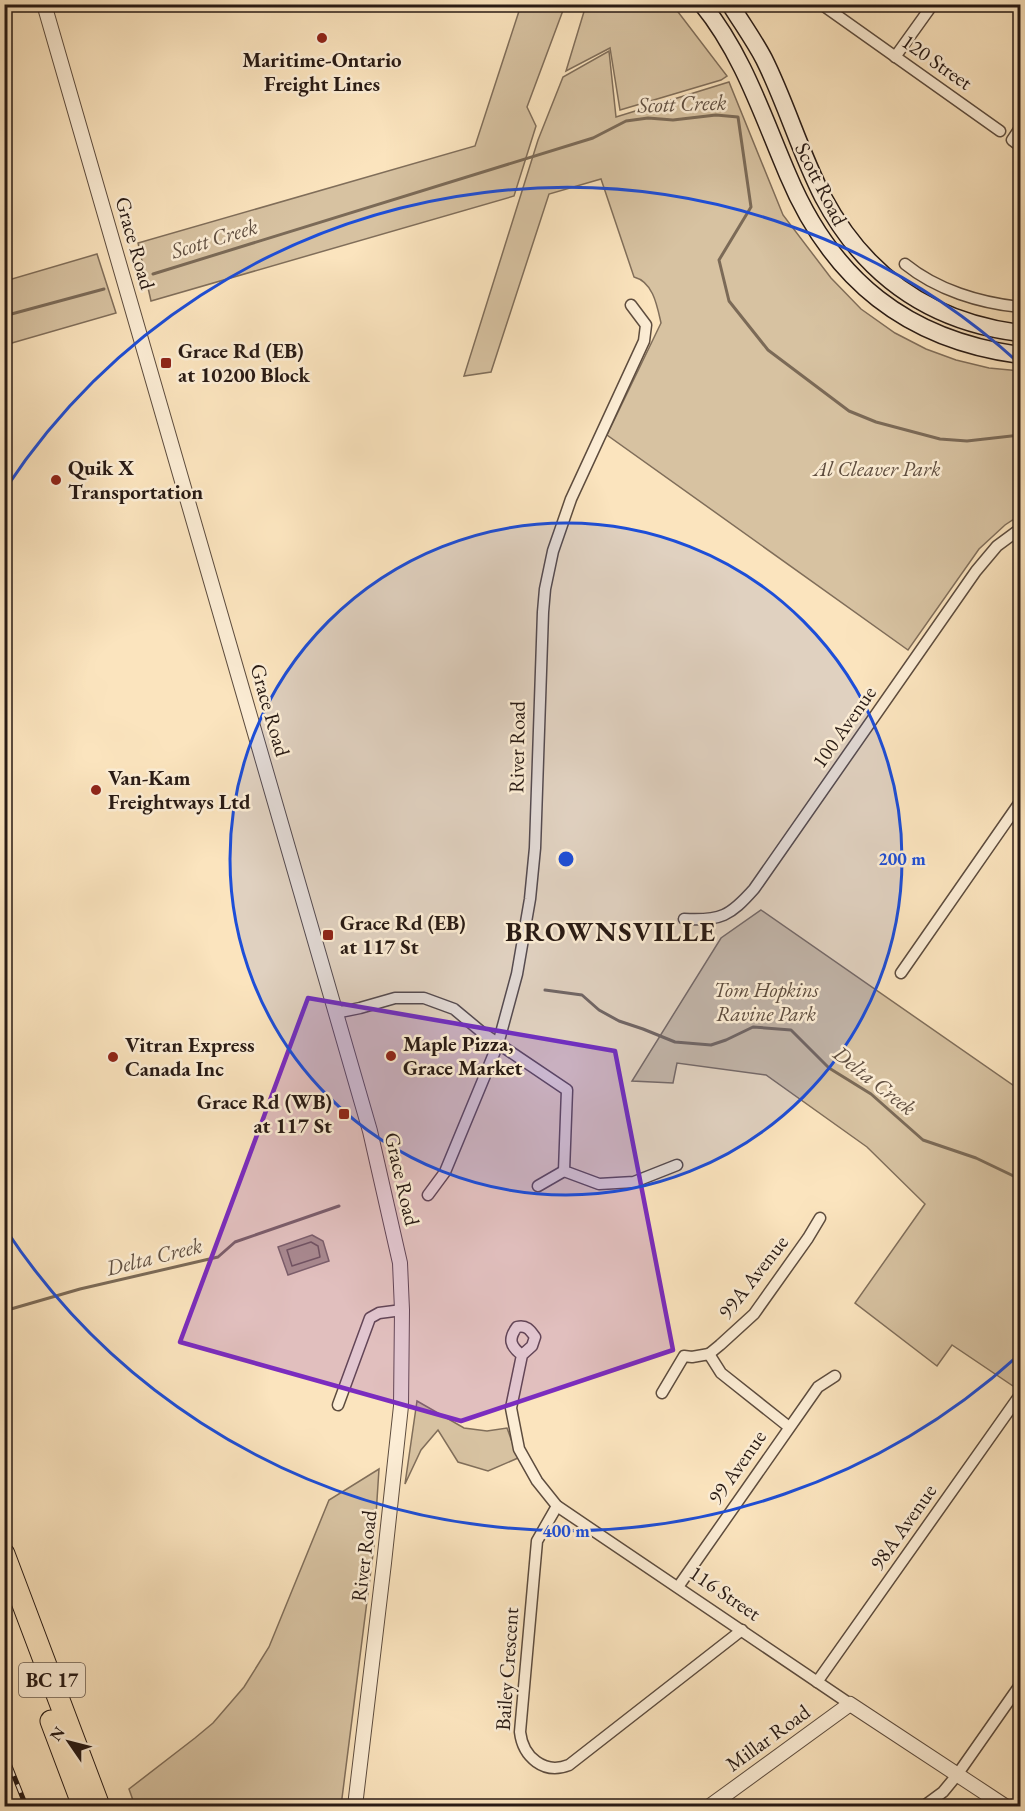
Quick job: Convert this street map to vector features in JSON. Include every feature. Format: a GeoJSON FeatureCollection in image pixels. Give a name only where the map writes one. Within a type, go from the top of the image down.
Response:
{"type":"FeatureCollection","features":[{"type":"Feature","properties":{"kind":"highway","name":"BC 17"},"geometry":{"type":"LineString","coordinates":[[4,1554],[99,1806]]}},
{"type":"Feature","properties":{"kind":"highway","name":"BC 17"},"geometry":{"type":"LineString","coordinates":[[4,1597],[83,1806]]}},
{"type":"Feature","properties":{"kind":"main road","name":"Scott Road"},"geometry":{"type":"LineString","coordinates":[[702,4],[713,17],[743,69],[801,205],[820,237],[846,271],[886,306],[917,325],[985,350],[1020,355]]}},
{"type":"Feature","properties":{"kind":"main road","name":"Scott Road"},"geometry":{"type":"LineString","coordinates":[[730,4],[763,58],[822,195],[846,234],[870,263],[911,296],[938,310],[972,324],[1020,333]]}},
{"type":"Feature","properties":{"kind":"street","name":"Grace Road"},"geometry":{"type":"LineString","coordinates":[[44,4],[370,1131],[400,1263],[402,1310]]}},
{"type":"Feature","properties":{"kind":"street","name":"120 Street"},"geometry":{"type":"LineString","coordinates":[[821,4],[1000,131]]}},
{"type":"Feature","properties":{"kind":"street"},"geometry":{"type":"LineString","coordinates":[[895,57],[933,4]]}},
{"type":"Feature","properties":{"kind":"street"},"geometry":{"type":"LineString","coordinates":[[1016,143],[1020,128]]}},
{"type":"Feature","properties":{"kind":"street"},"geometry":{"type":"LineString","coordinates":[[904,264],[926,279],[969,297],[1020,307]]}},
{"type":"Feature","properties":{"kind":"street","name":"River Road"},"geometry":{"type":"LineString","coordinates":[[428,1195],[445,1172],[498,1044],[518,974],[530,899],[535,848],[545,589],[553,551],[572,499],[644,340],[646,325],[632,304]]}},
{"type":"Feature","properties":{"kind":"street","name":"100 Avenue"},"geometry":{"type":"LineString","coordinates":[[684,919],[719,918],[738,906],[754,889],[976,571],[997,546],[1020,529]]}},
{"type":"Feature","properties":{"kind":"street"},"geometry":{"type":"LineString","coordinates":[[901,973],[1020,802]]}},
{"type":"Feature","properties":{"kind":"street"},"geometry":{"type":"LineString","coordinates":[[335,1013],[395,998],[424,998],[454,1009],[498,1044],[567,1090],[564,1171]]}},
{"type":"Feature","properties":{"kind":"street"},"geometry":{"type":"LineString","coordinates":[[564,1171],[599,1184],[634,1182],[677,1165]]}},
{"type":"Feature","properties":{"kind":"street"},"geometry":{"type":"LineString","coordinates":[[538,1186],[564,1171]]}},
{"type":"Feature","properties":{"kind":"street","name":"99A Avenue"},"geometry":{"type":"LineString","coordinates":[[709,1354],[754,1314],[820,1218]]}},
{"type":"Feature","properties":{"kind":"street"},"geometry":{"type":"LineString","coordinates":[[338,1405],[370,1318],[379,1312],[402,1310]]}},
{"type":"Feature","properties":{"kind":"street","name":"River Road"},"geometry":{"type":"LineString","coordinates":[[355,1806],[401,1406],[402,1310]]}},
{"type":"Feature","properties":{"kind":"street"},"geometry":{"type":"LineString","coordinates":[[662,1393],[684,1356],[709,1354],[722,1373],[789,1427]]}},
{"type":"Feature","properties":{"kind":"street","name":"116 Street"},"geometry":{"type":"LineString","coordinates":[[522,1355],[511,1408],[519,1449],[537,1480],[557,1506],[1005,1806]]}},
{"type":"Feature","properties":{"kind":"street","name":"99 Avenue"},"geometry":{"type":"LineString","coordinates":[[678,1587],[818,1386],[835,1377]]}},
{"type":"Feature","properties":{"kind":"street","name":"98A Avenue"},"geometry":{"type":"LineString","coordinates":[[817,1682],[1020,1395]]}},
{"type":"Feature","properties":{"kind":"street","name":"Bailey Crescent"},"geometry":{"type":"LineString","coordinates":[[557,1506],[537,1541],[520,1732],[525,1749],[543,1766],[561,1768],[569,1765],[742,1630]]}},
{"type":"Feature","properties":{"kind":"street"},"geometry":{"type":"LineString","coordinates":[[924,1806],[943,1792],[957,1775],[1020,1685]]}},
{"type":"Feature","properties":{"kind":"street","name":"Millar Road"},"geometry":{"type":"LineString","coordinates":[[710,1806],[850,1704]]}},
{"type":"Feature","properties":{"kind":"highlighted area"},"geometry":{"type":"Polygon","coordinates":[[[308,998],[615,1051],[673,1350],[461,1421],[180,1342],[308,998]]]}},
{"type":"Feature","properties":{"kind":"green space"},"geometry":{"type":"Polygon","coordinates":[[[672,4],[727,76],[721,80],[620,110],[610,48],[566,71],[586,5],[672,4]]]}},
{"type":"Feature","properties":{"kind":"green space"},"geometry":{"type":"Polygon","coordinates":[[[521,5],[565,5],[527,107],[536,126],[514,196],[151,301],[138,243],[475,146],[521,5]]]}},
{"type":"Feature","properties":{"kind":"green space","name":"Al Cleaver Park"},"geometry":{"type":"Polygon","coordinates":[[[609,51],[616,117],[729,82],[783,215],[831,278],[861,309],[895,333],[926,349],[956,360],[989,368],[1020,371],[1020,515],[1005,525],[979,549],[908,650],[607,435],[661,323],[650,289],[634,277],[601,179],[549,194],[491,372],[464,376],[538,140],[563,77],[609,51]]]}},
{"type":"Feature","properties":{"kind":"green space"},"geometry":{"type":"Polygon","coordinates":[[[97,254],[116,313],[5,345],[5,281],[97,254]]]}},
{"type":"Feature","properties":{"kind":"green space","name":"Tom Hopkins Ravine Park"},"geometry":{"type":"Polygon","coordinates":[[[761,910],[1020,1090],[1020,1375],[1013,1386],[952,1345],[937,1366],[855,1303],[925,1204],[867,1147],[766,1075],[677,1063],[673,1083],[632,1081],[721,938],[761,910]]]}},
{"type":"Feature","properties":{"kind":"green space"},"geometry":{"type":"Polygon","coordinates":[[[417,1401],[464,1428],[487,1431],[507,1428],[518,1458],[488,1471],[458,1462],[438,1430],[421,1450],[405,1484],[417,1401]]]}},
{"type":"Feature","properties":{"kind":"green space"},"geometry":{"type":"Polygon","coordinates":[[[379,1469],[374,1546],[341,1806],[135,1806],[129,1789],[213,1723],[244,1687],[269,1647],[329,1500],[379,1469]]]}},
{"type":"Feature","properties":{"kind":"water"},"geometry":{"type":"Polygon","coordinates":[[[312,1235],[323,1241],[329,1261],[288,1275],[278,1247],[312,1235]]]}},
{"type":"Feature","properties":{"kind":"waterway","name":"Scott Creek"},"geometry":{"type":"LineString","coordinates":[[153,274],[593,138],[626,121],[648,118],[673,120],[716,115],[738,117],[751,207],[719,260],[729,301],[768,350],[849,411],[876,422],[940,439],[967,441],[1020,435]]}},
{"type":"Feature","properties":{"kind":"waterway","name":"Scott Creek"},"geometry":{"type":"LineString","coordinates":[[4,316],[104,289]]}},
{"type":"Feature","properties":{"kind":"waterway","name":"Delta Creek"},"geometry":{"type":"LineString","coordinates":[[545,990],[582,995],[599,1010],[619,1021],[675,1042],[711,1045],[753,1027],[791,1030],[829,1068],[871,1094],[923,1140],[976,1158],[1020,1179]]}},
{"type":"Feature","properties":{"kind":"waterway","name":"Delta Creek"},"geometry":{"type":"LineString","coordinates":[[4,1311],[80,1289],[218,1257],[235,1242],[339,1206]]}},
{"type":"Feature","properties":{"kind":"railway"},"geometry":{"type":"LineString","coordinates":[[4,1751],[26,1806]]}},
{"type":"Feature","properties":{"kind":"place","name":"Maritime-Ontario Freight Lines"},"geometry":{"type":"Point","coordinates":[322,38]}},
{"type":"Feature","properties":{"kind":"place","name":"Grace Rd (EB) at 10200 Block"},"geometry":{"type":"Point","coordinates":[166,363]}},
{"type":"Feature","properties":{"kind":"place","name":"Quik X Transportation"},"geometry":{"type":"Point","coordinates":[56,480]}},
{"type":"Feature","properties":{"kind":"place","name":"Van-Kam Freightways Ltd"},"geometry":{"type":"Point","coordinates":[96,790]}},
{"type":"Feature","properties":{"kind":"place","name":"Grace Rd (EB) at 117 St"},"geometry":{"type":"Point","coordinates":[328,935]}},
{"type":"Feature","properties":{"kind":"place","name":"Maple Pizza, Grace Market"},"geometry":{"type":"Point","coordinates":[391,1056]}},
{"type":"Feature","properties":{"kind":"place","name":"Vitran Express Canada Inc"},"geometry":{"type":"Point","coordinates":[113,1057]}},
{"type":"Feature","properties":{"kind":"place","name":"Grace Rd (WB) at 117 St"},"geometry":{"type":"Point","coordinates":[344,1114]}},
{"type":"Feature","properties":{"kind":"district","name":"BROWNSVILLE"},"geometry":{"type":"Point","coordinates":[611,932]}}]}
